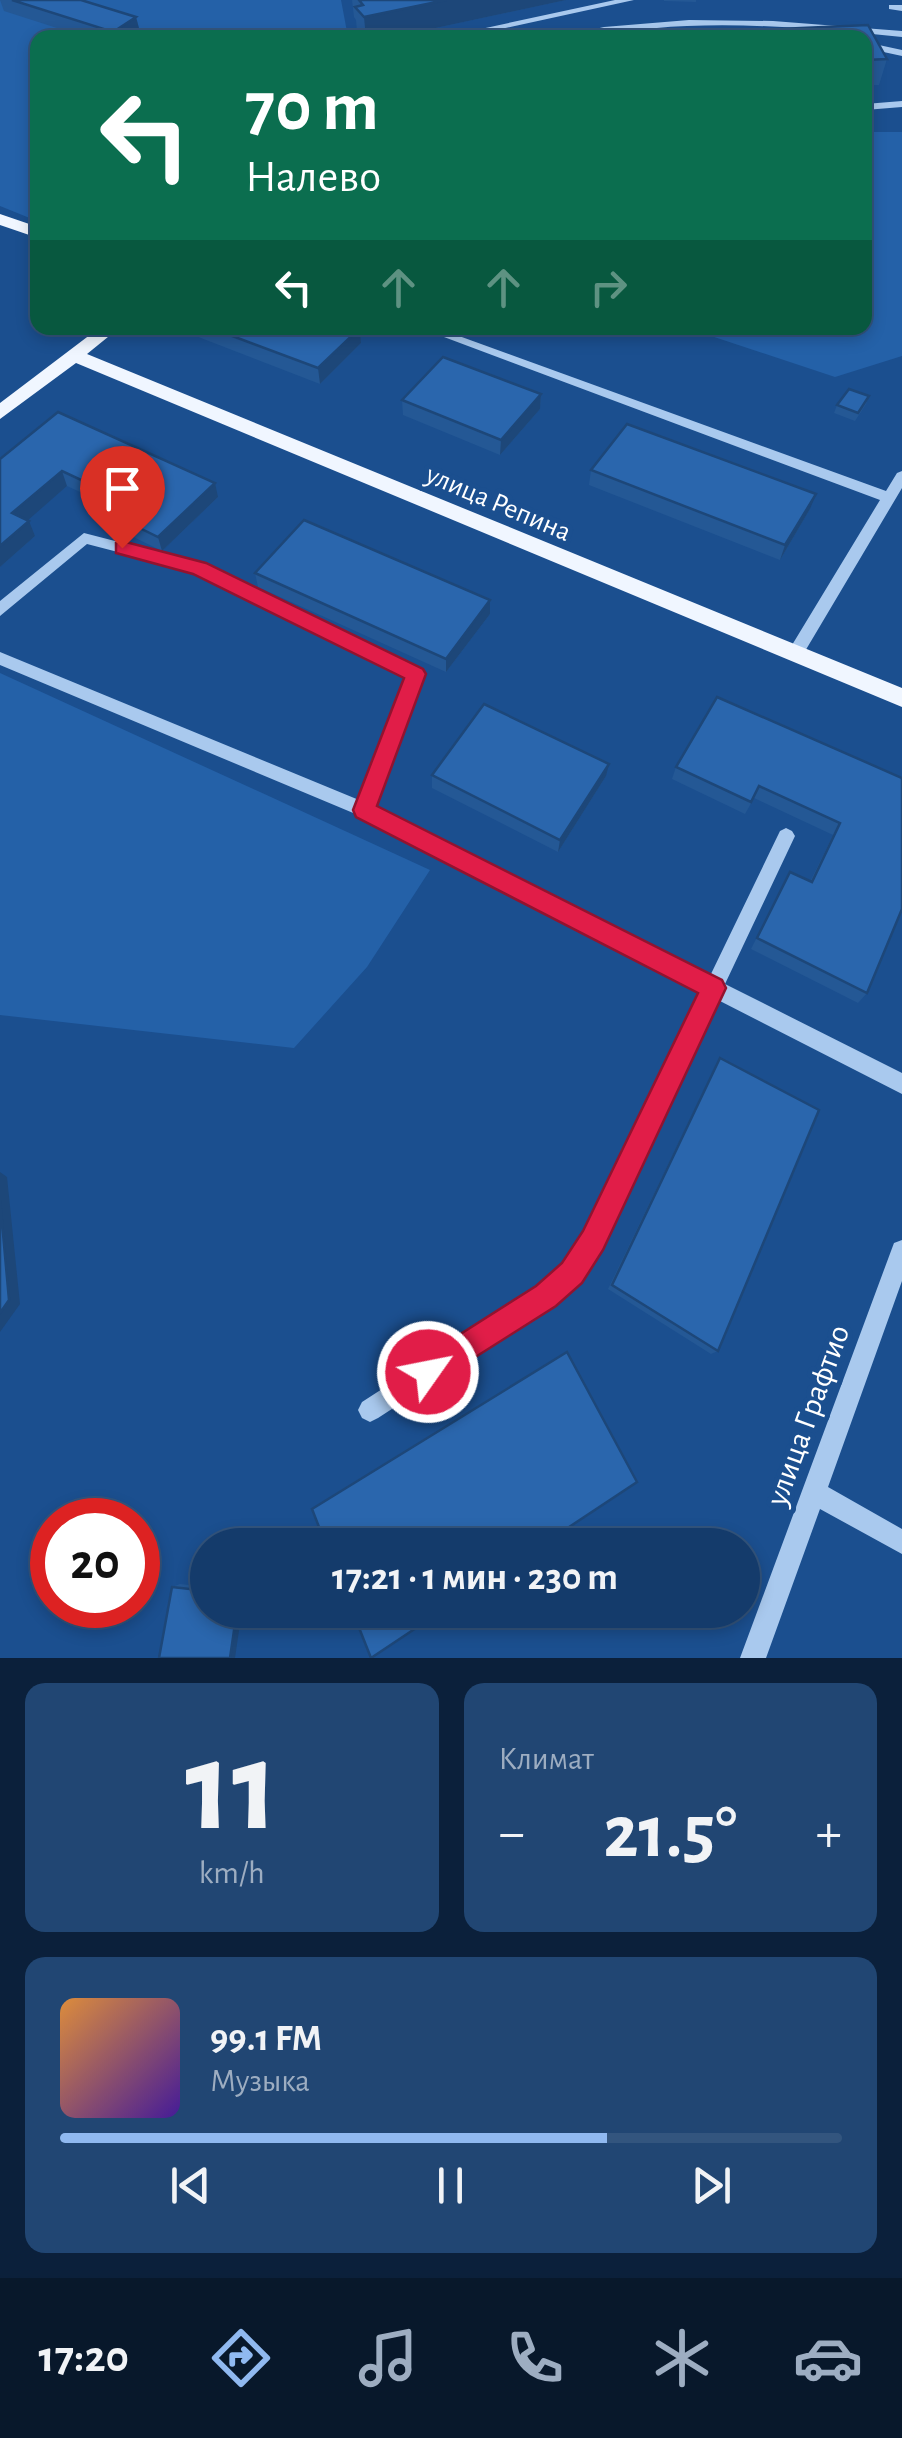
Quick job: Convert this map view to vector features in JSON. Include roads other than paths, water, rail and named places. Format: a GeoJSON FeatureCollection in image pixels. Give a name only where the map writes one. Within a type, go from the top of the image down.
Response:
{"type":"FeatureCollection","features":[{"type":"Feature","properties":{"kind":"main road"},"geometry":{"type":"LineString","coordinates":[[3,223],[30,231]]}},
{"type":"Feature","properties":{"kind":"main road"},"geometry":{"type":"LineString","coordinates":[[0,412],[101,335]]}},
{"type":"Feature","properties":{"kind":"main road","name":"улица Репина"},"geometry":{"type":"LineString","coordinates":[[75,356],[902,698]]}},
{"type":"Feature","properties":{"kind":"street"},"geometry":{"type":"LineString","coordinates":[[482,30],[632,0],[650,22]]}},
{"type":"Feature","properties":{"kind":"street"},"geometry":{"type":"LineString","coordinates":[[606,30],[650,22],[718,19],[857,30]]}},
{"type":"Feature","properties":{"kind":"street"},"geometry":{"type":"LineString","coordinates":[[779,23],[782,30]]}},
{"type":"Feature","properties":{"kind":"street"},"geometry":{"type":"LineString","coordinates":[[872,31],[902,34]]}},
{"type":"Feature","properties":{"kind":"street"},"geometry":{"type":"LineString","coordinates":[[872,47],[902,53]]}},
{"type":"Feature","properties":{"kind":"street"},"geometry":{"type":"LineString","coordinates":[[872,106],[902,104]]}},
{"type":"Feature","properties":{"kind":"street"},"geometry":{"type":"LineString","coordinates":[[445,335],[889,498]]}},
{"type":"Feature","properties":{"kind":"street"},"geometry":{"type":"LineString","coordinates":[[795,654],[902,476]]}},
{"type":"Feature","properties":{"kind":"street"},"geometry":{"type":"LineString","coordinates":[[0,610],[84,538],[199,568],[416,674],[364,810]]}},
{"type":"Feature","properties":{"kind":"street"},"geometry":{"type":"LineString","coordinates":[[0,658],[364,810],[902,1084]]}},
{"type":"Feature","properties":{"kind":"street"},"geometry":{"type":"LineString","coordinates":[[370,1410],[546,1296],[572,1273],[593,1240],[786,836]]}},
{"type":"Feature","properties":{"kind":"street","name":"улица Графтио"},"geometry":{"type":"LineString","coordinates":[[753,1658],[902,1251]]}},
{"type":"Feature","properties":{"kind":"street"},"geometry":{"type":"LineString","coordinates":[[814,1493],[902,1542]]}}]}
